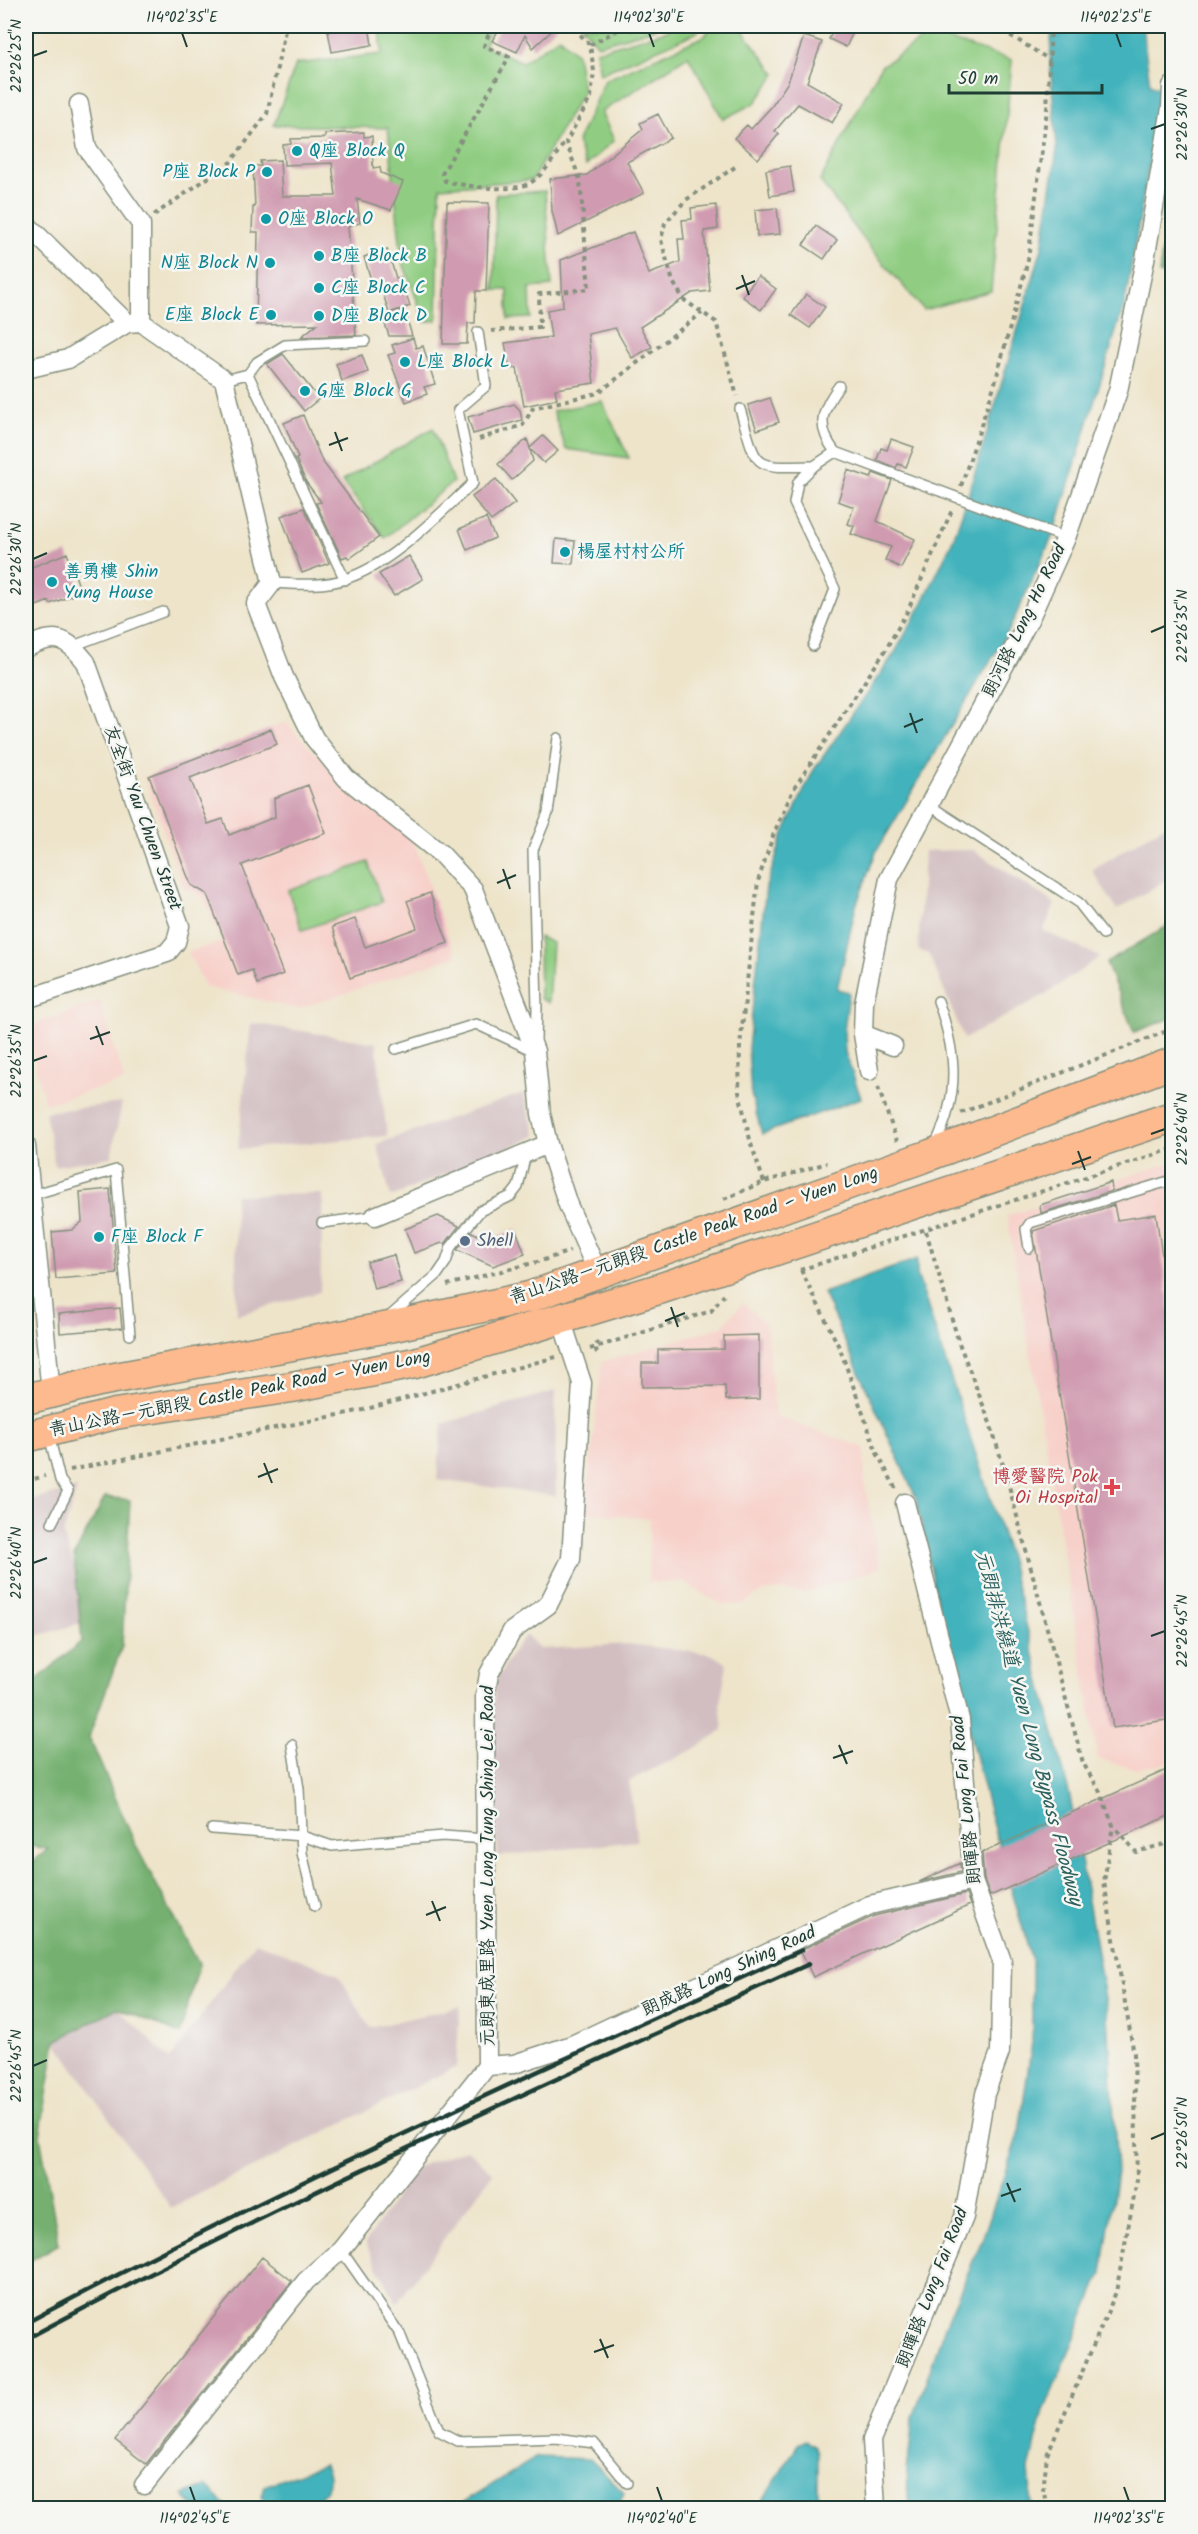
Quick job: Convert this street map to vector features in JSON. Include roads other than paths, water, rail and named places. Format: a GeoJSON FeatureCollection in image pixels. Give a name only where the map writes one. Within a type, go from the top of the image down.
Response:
{"type":"FeatureCollection","features":[{"type":"Feature","properties":{"kind":"main road","name":"青山公路－元朗段 Castle Peak Road – Yuen Long"},"geometry":{"type":"LineString","coordinates":[[38,1396],[99,1381],[375,1330],[529,1297],[598,1273],[919,1146],[1173,1063]]}},
{"type":"Feature","properties":{"kind":"main road","name":"青山公路－元朗段 Castle Peak Road – Yuen Long"},"geometry":{"type":"LineString","coordinates":[[36,1434],[115,1414],[292,1387],[415,1362],[561,1319],[1173,1117]]}},
{"type":"Feature","properties":{"kind":"street","name":"朗河路 Long Ho Road"},"geometry":{"type":"LineString","coordinates":[[874,1079],[863,1034],[864,1004],[889,879],[1029,620],[1066,538],[1118,391],[1145,260],[1173,86]]}},
{"type":"Feature","properties":{"kind":"street"},"geometry":{"type":"LineString","coordinates":[[79,104],[87,148],[141,224],[134,322]]}},
{"type":"Feature","properties":{"kind":"street"},"geometry":{"type":"LineString","coordinates":[[26,224],[134,322],[225,380],[272,584],[256,604],[284,677],[314,738],[346,778],[441,854],[472,890],[535,1051],[541,1114],[548,1144],[567,1205],[598,1273]]}},
{"type":"Feature","properties":{"kind":"street"},"geometry":{"type":"LineString","coordinates":[[26,369],[68,359],[134,322]]}},
{"type":"Feature","properties":{"kind":"street"},"geometry":{"type":"LineString","coordinates":[[26,648],[46,638],[60,639],[73,646]]}},
{"type":"Feature","properties":{"kind":"street","name":"友全街 Yau Chuen Street"},"geometry":{"type":"LineString","coordinates":[[26,999],[167,953],[176,942],[180,926],[86,662],[73,646]]}},
{"type":"Feature","properties":{"kind":"street"},"geometry":{"type":"LineString","coordinates":[[863,1034],[893,1046]]}},
{"type":"Feature","properties":{"kind":"street"},"geometry":{"type":"LineString","coordinates":[[375,1216],[548,1144]]}},
{"type":"Feature","properties":{"kind":"street"},"geometry":{"type":"LineString","coordinates":[[26,1146],[32,1196],[38,1396]]}},
{"type":"Feature","properties":{"kind":"street","name":"元朗東成里路 Yuen Long Tung Shing Lei Road"},"geometry":{"type":"LineString","coordinates":[[144,2485],[306,2282],[341,2250],[488,2066],[485,1697],[489,1674],[512,1631],[548,1605],[571,1559],[582,1383],[561,1319]]}},
{"type":"Feature","properties":{"kind":"street","name":"朗暉路 Long Fai Road"},"geometry":{"type":"LineString","coordinates":[[876,2508],[872,2440],[964,2217],[985,2094],[1000,2052],[1002,1961],[973,1881],[960,1720],[904,1503]]}},
{"type":"Feature","properties":{"kind":"street","name":"朗成路 Long Shing Road"},"geometry":{"type":"LineString","coordinates":[[488,2066],[514,2064],[572,2045],[870,1905],[973,1881]]}},
{"type":"Feature","properties":{"kind":"lane"},"geometry":{"type":"LineString","coordinates":[[272,584],[305,584],[345,580],[375,565],[421,529],[473,483],[458,410],[486,386],[478,332]]}},
{"type":"Feature","properties":{"kind":"lane"},"geometry":{"type":"LineString","coordinates":[[225,380],[248,374],[257,362],[285,345],[365,342]]}},
{"type":"Feature","properties":{"kind":"lane"},"geometry":{"type":"LineString","coordinates":[[248,374],[345,580]]}},
{"type":"Feature","properties":{"kind":"lane"},"geometry":{"type":"LineString","coordinates":[[839,386],[824,407],[825,438],[835,453],[1066,538]]}},
{"type":"Feature","properties":{"kind":"lane"},"geometry":{"type":"LineString","coordinates":[[740,409],[753,454],[761,464],[771,467],[814,466]]}},
{"type":"Feature","properties":{"kind":"lane"},"geometry":{"type":"LineString","coordinates":[[813,646],[835,589],[794,503],[798,482],[814,466],[835,453]]}},
{"type":"Feature","properties":{"kind":"lane"},"geometry":{"type":"LineString","coordinates":[[73,646],[162,612]]}},
{"type":"Feature","properties":{"kind":"lane"},"geometry":{"type":"LineString","coordinates":[[396,1049],[476,1024],[535,1051],[537,1009],[533,850],[548,813],[558,738]]}},
{"type":"Feature","properties":{"kind":"lane"},"geometry":{"type":"LineString","coordinates":[[929,805],[1078,902],[1103,934]]}},
{"type":"Feature","properties":{"kind":"lane"},"geometry":{"type":"LineString","coordinates":[[919,1146],[947,1120],[954,1067],[949,1033],[938,1001]]}},
{"type":"Feature","properties":{"kind":"lane"},"geometry":{"type":"LineString","coordinates":[[375,1330],[436,1275],[446,1262],[451,1247],[480,1211],[511,1196],[518,1187],[526,1154]]}},
{"type":"Feature","properties":{"kind":"lane"},"geometry":{"type":"LineString","coordinates":[[32,1196],[116,1170],[130,1335]]}},
{"type":"Feature","properties":{"kind":"lane"},"geometry":{"type":"LineString","coordinates":[[1029,1248],[1026,1229],[1030,1222],[1173,1180]]}},
{"type":"Feature","properties":{"kind":"lane"},"geometry":{"type":"LineString","coordinates":[[322,1223],[375,1216]]}},
{"type":"Feature","properties":{"kind":"lane"},"geometry":{"type":"LineString","coordinates":[[36,1434],[68,1491],[52,1523]]}},
{"type":"Feature","properties":{"kind":"lane"},"geometry":{"type":"LineString","coordinates":[[292,1745],[299,1789],[302,1853],[315,1906]]}},
{"type":"Feature","properties":{"kind":"lane"},"geometry":{"type":"LineString","coordinates":[[212,1829],[303,1836],[332,1846],[443,1836],[486,1839]]}},
{"type":"Feature","properties":{"kind":"lane"},"geometry":{"type":"LineString","coordinates":[[341,2250],[400,2334],[439,2431],[458,2441],[556,2438],[594,2443],[627,2483]]}},
{"type":"Feature","properties":{"kind":"water"},"geometry":{"type":"Polygon","coordinates":[[[1052,26],[1142,26],[1150,84],[1162,90],[1125,302],[1054,533],[1009,630],[876,852],[856,906],[837,989],[849,992],[844,1031],[845,1052],[861,1098],[762,1134],[751,1094],[748,1048],[766,887],[784,833],[813,771],[894,654],[923,602],[952,542],[966,502],[1042,248],[1057,149],[1050,61],[1052,26]]]}},
{"type":"Feature","properties":{"kind":"water","name":"元朗排洪繞道 Yuen Long Bypass Floodway"},"geometry":{"type":"Polygon","coordinates":[[[917,1259],[917,1274],[1008,1553],[1070,1797],[1108,2016],[1117,2172],[1102,2273],[1044,2411],[1029,2469],[1032,2508],[911,2508],[906,2481],[913,2418],[945,2326],[982,2240],[1019,2132],[1032,2042],[1032,1961],[992,1822],[942,1625],[916,1498],[823,1293],[917,1259]]]}},
{"type":"Feature","properties":{"kind":"water"},"geometry":{"type":"Polygon","coordinates":[[[806,2440],[815,2446],[818,2452],[818,2508],[758,2508],[798,2444],[806,2440]]]}},
{"type":"Feature","properties":{"kind":"water"},"geometry":{"type":"Polygon","coordinates":[[[537,2457],[590,2459],[624,2493],[617,2508],[454,2508],[537,2457]]]}},
{"type":"Feature","properties":{"kind":"water"},"geometry":{"type":"Polygon","coordinates":[[[324,2464],[329,2475],[328,2485],[315,2499],[294,2507],[282,2508],[272,2507],[261,2497],[264,2486],[324,2464]]]}},
{"type":"Feature","properties":{"kind":"water"},"geometry":{"type":"Polygon","coordinates":[[[206,2486],[229,2508],[195,2508],[183,2494],[206,2486]]]}},
{"type":"Feature","properties":{"kind":"railway"},"geometry":{"type":"LineString","coordinates":[[26,2323],[217,2224],[314,2177],[802,1950]]}},
{"type":"Feature","properties":{"kind":"railway"},"geometry":{"type":"LineString","coordinates":[[26,2339],[219,2239],[414,2145],[809,1964]]}},
{"type":"Feature","properties":{"kind":"place","name":"Q座 Block Q"},"geometry":{"type":"Point","coordinates":[297,151]}},
{"type":"Feature","properties":{"kind":"place","name":"P座 Block P"},"geometry":{"type":"Point","coordinates":[267,172]}},
{"type":"Feature","properties":{"kind":"place","name":"O座 Block O"},"geometry":{"type":"Point","coordinates":[266,219]}},
{"type":"Feature","properties":{"kind":"place","name":"B座 Block B"},"geometry":{"type":"Point","coordinates":[319,256]}},
{"type":"Feature","properties":{"kind":"place","name":"N座 Block N"},"geometry":{"type":"Point","coordinates":[270,263]}},
{"type":"Feature","properties":{"kind":"place","name":"C座 Block C"},"geometry":{"type":"Point","coordinates":[319,288]}},
{"type":"Feature","properties":{"kind":"place","name":"E座 Block E"},"geometry":{"type":"Point","coordinates":[271,315]}},
{"type":"Feature","properties":{"kind":"place","name":"D座 Block D"},"geometry":{"type":"Point","coordinates":[319,316]}},
{"type":"Feature","properties":{"kind":"place","name":"L座 Block L"},"geometry":{"type":"Point","coordinates":[405,362]}},
{"type":"Feature","properties":{"kind":"place","name":"G座 Block G"},"geometry":{"type":"Point","coordinates":[305,391]}},
{"type":"Feature","properties":{"kind":"place","name":"楊屋村村公所"},"geometry":{"type":"Point","coordinates":[565,552]}},
{"type":"Feature","properties":{"kind":"place","name":"善勇樓 Shin Yung House"},"geometry":{"type":"Point","coordinates":[52,582]}},
{"type":"Feature","properties":{"kind":"place","name":"F座 Block F"},"geometry":{"type":"Point","coordinates":[99,1237]}},
{"type":"Feature","properties":{"kind":"place","name":"Shell"},"geometry":{"type":"Point","coordinates":[465,1241]}},
{"type":"Feature","properties":{"kind":"place","name":"博愛醫院 Pok Oi Hospital"},"geometry":{"type":"Point","coordinates":[1112,1487]}}]}
